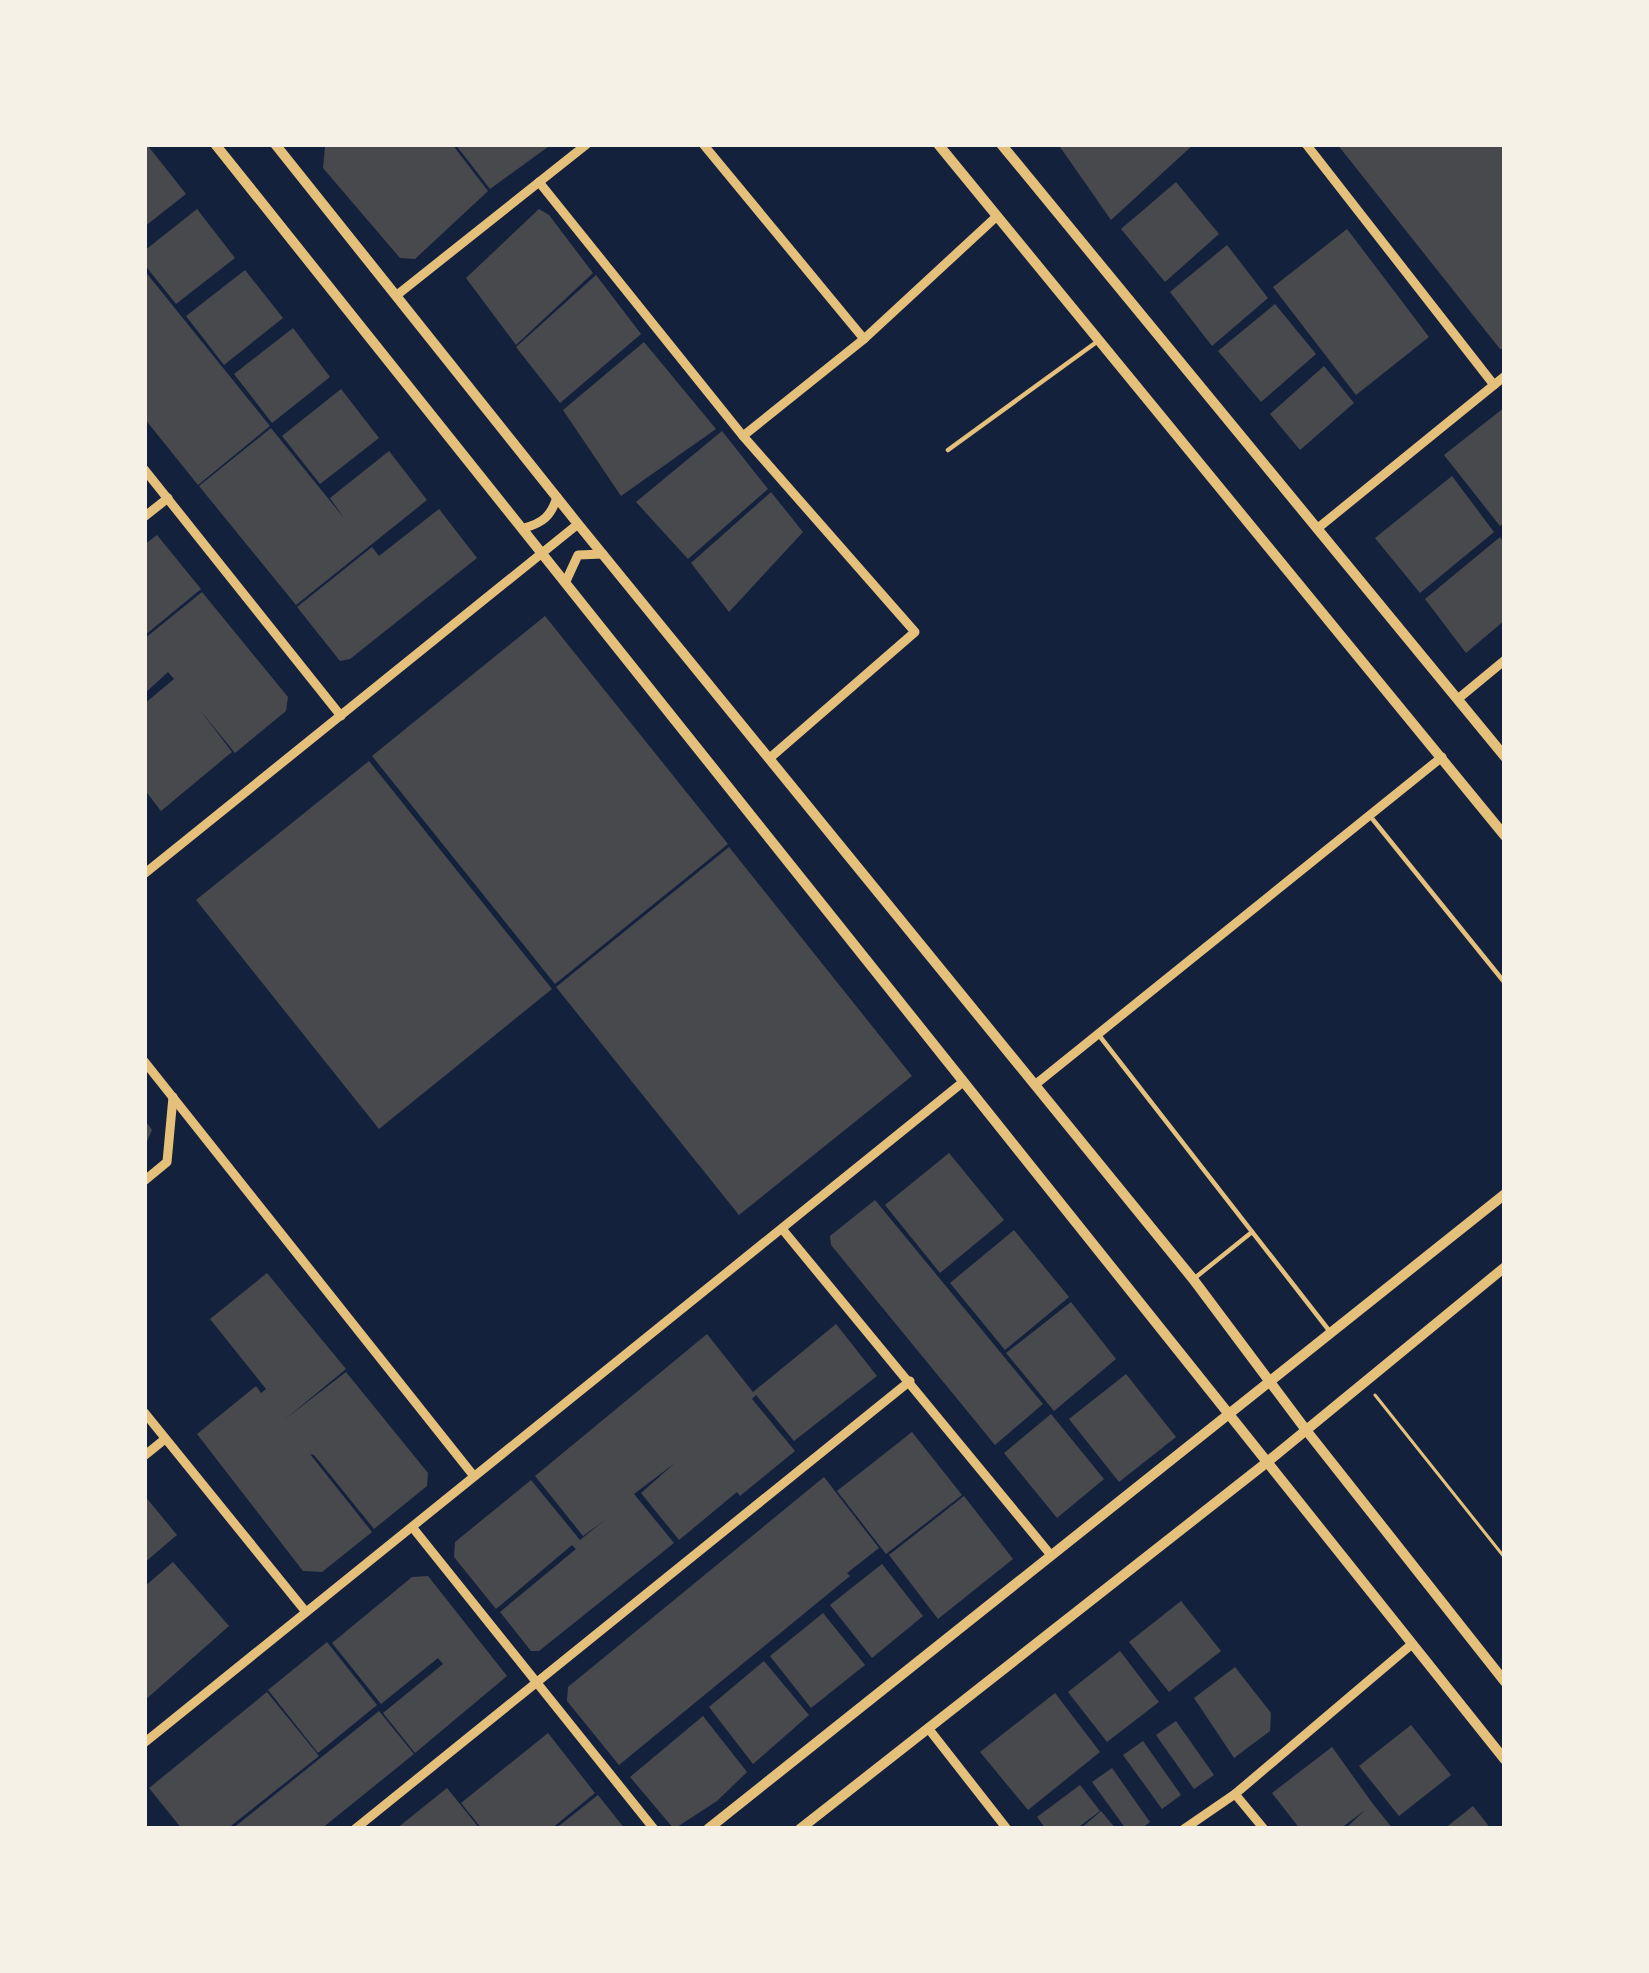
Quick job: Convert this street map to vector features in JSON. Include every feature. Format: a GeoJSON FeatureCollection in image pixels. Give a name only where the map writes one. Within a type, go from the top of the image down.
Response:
{"type":"FeatureCollection","features":[{"type":"Feature","properties":{"kind":"street"},"geometry":{"type":"LineString","coordinates":[[215,144],[1505,1760]]}},
{"type":"Feature","properties":{"kind":"street"},"geometry":{"type":"LineString","coordinates":[[398,295],[587,144]]}},
{"type":"Feature","properties":{"kind":"street"},"geometry":{"type":"LineString","coordinates":[[703,144],[864,339]]}},
{"type":"Feature","properties":{"kind":"street"},"geometry":{"type":"LineString","coordinates":[[938,144],[1505,836]]}},
{"type":"Feature","properties":{"kind":"street"},"geometry":{"type":"LineString","coordinates":[[1001,144],[1505,757]]}},
{"type":"Feature","properties":{"kind":"street"},"geometry":{"type":"LineString","coordinates":[[1306,144],[1494,385]]}},
{"type":"Feature","properties":{"kind":"street"},"geometry":{"type":"LineString","coordinates":[[282,146],[578,524],[1193,1280],[1505,1682]]}},
{"type":"Feature","properties":{"kind":"street"},"geometry":{"type":"LineString","coordinates":[[539,182],[743,436],[915,632],[771,757]]}},
{"type":"Feature","properties":{"kind":"street"},"geometry":{"type":"LineString","coordinates":[[743,436],[864,339],[996,217]]}},
{"type":"Feature","properties":{"kind":"street"},"geometry":{"type":"LineString","coordinates":[[1318,528],[1505,376]]}},
{"type":"Feature","properties":{"kind":"street"},"geometry":{"type":"LineString","coordinates":[[144,469],[341,716]]}},
{"type":"Feature","properties":{"kind":"street"},"geometry":{"type":"LineString","coordinates":[[524,529],[552,512],[557,497]]}},
{"type":"Feature","properties":{"kind":"street"},"geometry":{"type":"LineString","coordinates":[[144,518],[168,499]]}},
{"type":"Feature","properties":{"kind":"street"},"geometry":{"type":"LineString","coordinates":[[144,874],[578,524]]}},
{"type":"Feature","properties":{"kind":"street"},"geometry":{"type":"LineString","coordinates":[[566,581],[578,554],[603,554]]}},
{"type":"Feature","properties":{"kind":"street"},"geometry":{"type":"LineString","coordinates":[[1459,698],[1505,660]]}},
{"type":"Feature","properties":{"kind":"street"},"geometry":{"type":"LineString","coordinates":[[1036,1084],[1442,757]]}},
{"type":"Feature","properties":{"kind":"street"},"geometry":{"type":"LineString","coordinates":[[144,1061],[473,1475]]}},
{"type":"Feature","properties":{"kind":"street"},"geometry":{"type":"LineString","coordinates":[[144,1743],[963,1082]]}},
{"type":"Feature","properties":{"kind":"street"},"geometry":{"type":"LineString","coordinates":[[144,1181],[167,1162],[172,1097]]}},
{"type":"Feature","properties":{"kind":"street"},"geometry":{"type":"LineString","coordinates":[[708,1829],[1505,1194]]}},
{"type":"Feature","properties":{"kind":"street"},"geometry":{"type":"LineString","coordinates":[[783,1230],[1050,1554]]}},
{"type":"Feature","properties":{"kind":"street"},"geometry":{"type":"LineString","coordinates":[[800,1829],[1505,1267]]}},
{"type":"Feature","properties":{"kind":"street"},"geometry":{"type":"LineString","coordinates":[[356,1829],[910,1381]]}},
{"type":"Feature","properties":{"kind":"street"},"geometry":{"type":"LineString","coordinates":[[144,1412],[306,1612]]}},
{"type":"Feature","properties":{"kind":"street"},"geometry":{"type":"LineString","coordinates":[[144,1456],[165,1438]]}},
{"type":"Feature","properties":{"kind":"street"},"geometry":{"type":"LineString","coordinates":[[412,1528],[654,1829]]}},
{"type":"Feature","properties":{"kind":"street"},"geometry":{"type":"LineString","coordinates":[[1184,1829],[1235,1794],[1412,1644]]}},
{"type":"Feature","properties":{"kind":"street"},"geometry":{"type":"LineString","coordinates":[[928,1728],[1007,1829]]}},
{"type":"Feature","properties":{"kind":"street"},"geometry":{"type":"LineString","coordinates":[[1235,1794],[1264,1829]]}},
{"type":"Feature","properties":{"kind":"lane"},"geometry":{"type":"LineString","coordinates":[[948,450],[1097,340]]}},
{"type":"Feature","properties":{"kind":"lane"},"geometry":{"type":"LineString","coordinates":[[1370,816],[1505,983]]}},
{"type":"Feature","properties":{"kind":"lane"},"geometry":{"type":"LineString","coordinates":[[1098,1034],[1332,1334]]}},
{"type":"Feature","properties":{"kind":"lane"},"geometry":{"type":"LineString","coordinates":[[1193,1280],[1252,1232]]}},
{"type":"Feature","properties":{"kind":"path"},"geometry":{"type":"LineString","coordinates":[[1372,1391],[1505,1558]]}},
{"type":"Feature","properties":{"kind":"building"},"geometry":{"type":"Polygon","coordinates":[[[329,144],[452,144],[488,191],[415,259],[400,258],[323,168],[329,144]]]}},
{"type":"Feature","properties":{"kind":"building"},"geometry":{"type":"Polygon","coordinates":[[[455,144],[552,144],[490,189],[455,144]]]}},
{"type":"Feature","properties":{"kind":"building"},"geometry":{"type":"Polygon","coordinates":[[[1058,144],[1194,144],[1111,220],[1058,144]]]}},
{"type":"Feature","properties":{"kind":"building"},"geometry":{"type":"Polygon","coordinates":[[[1337,144],[1505,144],[1505,349],[1500,349],[1337,144]]]}},
{"type":"Feature","properties":{"kind":"building"},"geometry":{"type":"Polygon","coordinates":[[[148,146],[186,194],[144,227],[144,149],[148,146]]]}},
{"type":"Feature","properties":{"kind":"building"},"geometry":{"type":"Polygon","coordinates":[[[1176,182],[1219,234],[1165,282],[1121,229],[1176,182]]]}},
{"type":"Feature","properties":{"kind":"building"},"geometry":{"type":"Polygon","coordinates":[[[197,209],[235,258],[176,304],[144,264],[144,251],[197,209]]]}},
{"type":"Feature","properties":{"kind":"building"},"geometry":{"type":"Polygon","coordinates":[[[539,209],[549,215],[593,273],[516,345],[466,278],[539,209]]]}},
{"type":"Feature","properties":{"kind":"building"},"geometry":{"type":"Polygon","coordinates":[[[1347,229],[1429,337],[1356,395],[1273,287],[1347,229]]]}},
{"type":"Feature","properties":{"kind":"building"},"geometry":{"type":"Polygon","coordinates":[[[1227,245],[1268,298],[1212,346],[1170,292],[1227,245]]]}},
{"type":"Feature","properties":{"kind":"building"},"geometry":{"type":"Polygon","coordinates":[[[144,270],[270,426],[198,485],[144,418],[144,270]]]}},
{"type":"Feature","properties":{"kind":"building"},"geometry":{"type":"Polygon","coordinates":[[[245,270],[283,318],[224,365],[186,316],[245,270]]]}},
{"type":"Feature","properties":{"kind":"building"},"geometry":{"type":"Polygon","coordinates":[[[596,275],[641,334],[560,403],[516,347],[596,275]]]}},
{"type":"Feature","properties":{"kind":"building"},"geometry":{"type":"Polygon","coordinates":[[[1275,304],[1316,354],[1261,402],[1218,351],[1275,304]]]}},
{"type":"Feature","properties":{"kind":"building"},"geometry":{"type":"Polygon","coordinates":[[[293,328],[330,377],[272,423],[234,374],[293,328]]]}},
{"type":"Feature","properties":{"kind":"building"},"geometry":{"type":"Polygon","coordinates":[[[644,342],[716,429],[621,496],[563,410],[644,342]]]}},
{"type":"Feature","properties":{"kind":"building"},"geometry":{"type":"Polygon","coordinates":[[[1324,366],[1354,403],[1300,450],[1270,414],[1324,366]]]}},
{"type":"Feature","properties":{"kind":"building"},"geometry":{"type":"Polygon","coordinates":[[[341,389],[379,438],[320,484],[282,436],[341,389]]]}},
{"type":"Feature","properties":{"kind":"building"},"geometry":{"type":"Polygon","coordinates":[[[1505,407],[1505,522],[1500,526],[1444,455],[1505,407]]]}},
{"type":"Feature","properties":{"kind":"building"},"geometry":{"type":"Polygon","coordinates":[[[271,428],[344,518],[330,498],[389,451],[427,500],[296,605],[199,486],[271,428]]]}},
{"type":"Feature","properties":{"kind":"building"},"geometry":{"type":"Polygon","coordinates":[[[722,431],[768,489],[688,559],[636,502],[722,431]]]}},
{"type":"Feature","properties":{"kind":"building"},"geometry":{"type":"Polygon","coordinates":[[[1452,476],[1494,532],[1420,593],[1375,538],[1452,476]]]}},
{"type":"Feature","properties":{"kind":"building"},"geometry":{"type":"Polygon","coordinates":[[[771,492],[803,532],[729,612],[691,563],[771,492]]]}},
{"type":"Feature","properties":{"kind":"building"},"geometry":{"type":"Polygon","coordinates":[[[439,509],[477,558],[350,659],[340,661],[297,607],[372,547],[379,556],[439,509]]]}},
{"type":"Feature","properties":{"kind":"building"},"geometry":{"type":"Polygon","coordinates":[[[157,535],[201,589],[144,636],[144,545],[157,535]]]}},
{"type":"Feature","properties":{"kind":"building"},"geometry":{"type":"Polygon","coordinates":[[[1500,537],[1505,544],[1505,620],[1466,653],[1425,599],[1500,537]]]}},
{"type":"Feature","properties":{"kind":"building"},"geometry":{"type":"Polygon","coordinates":[[[202,592],[288,697],[286,711],[235,753],[200,710],[232,752],[161,811],[144,789],[144,704],[174,679],[168,672],[144,694],[144,639],[202,592]]]}},
{"type":"Feature","properties":{"kind":"building"},"geometry":{"type":"Polygon","coordinates":[[[545,616],[728,844],[555,984],[372,756],[545,616]]]}},
{"type":"Feature","properties":{"kind":"building"},"geometry":{"type":"Polygon","coordinates":[[[369,761],[552,989],[379,1129],[196,900],[369,761]]]}},
{"type":"Feature","properties":{"kind":"building"},"geometry":{"type":"Polygon","coordinates":[[[729,847],[912,1076],[739,1215],[556,987],[729,847]]]}},
{"type":"Feature","properties":{"kind":"building"},"geometry":{"type":"Polygon","coordinates":[[[144,1119],[152,1130],[144,1148],[144,1119]]]}},
{"type":"Feature","properties":{"kind":"building"},"geometry":{"type":"Polygon","coordinates":[[[949,1153],[1004,1220],[940,1273],[885,1205],[949,1153]]]}},
{"type":"Feature","properties":{"kind":"building"},"geometry":{"type":"Polygon","coordinates":[[[875,1200],[1043,1404],[995,1445],[831,1245],[830,1236],[875,1200]]]}},
{"type":"Feature","properties":{"kind":"building"},"geometry":{"type":"Polygon","coordinates":[[[1014,1230],[1069,1297],[1005,1350],[950,1283],[1014,1230]]]}},
{"type":"Feature","properties":{"kind":"building"},"geometry":{"type":"Polygon","coordinates":[[[267,1273],[346,1369],[284,1420],[346,1372],[428,1473],[427,1486],[374,1529],[310,1454],[372,1532],[322,1572],[303,1571],[197,1434],[256,1386],[261,1393],[266,1389],[210,1319],[267,1273]]]}},
{"type":"Feature","properties":{"kind":"building"},"geometry":{"type":"Polygon","coordinates":[[[1071,1302],[1116,1359],[1054,1411],[1006,1353],[1071,1302]]]}},
{"type":"Feature","properties":{"kind":"building"},"geometry":{"type":"Polygon","coordinates":[[[836,1324],[877,1376],[794,1441],[756,1395],[752,1399],[795,1451],[679,1540],[641,1493],[675,1463],[634,1494],[674,1543],[539,1651],[531,1651],[500,1612],[576,1549],[572,1545],[496,1609],[454,1557],[455,1542],[531,1480],[580,1540],[605,1520],[583,1536],[535,1476],[707,1334],[753,1392],[836,1324]]]}},
{"type":"Feature","properties":{"kind":"building"},"geometry":{"type":"Polygon","coordinates":[[[1126,1374],[1176,1437],[1119,1482],[1069,1419],[1126,1374]]]}},
{"type":"Feature","properties":{"kind":"building"},"geometry":{"type":"Polygon","coordinates":[[[1051,1414],[1104,1479],[1057,1518],[1004,1453],[1051,1414]]]}},
{"type":"Feature","properties":{"kind":"building"},"geometry":{"type":"Polygon","coordinates":[[[912,1432],[962,1495],[886,1554],[837,1491],[912,1432]]]}},
{"type":"Feature","properties":{"kind":"building"},"geometry":{"type":"Polygon","coordinates":[[[824,1477],[879,1548],[619,1765],[567,1701],[568,1687],[824,1477]]]}},
{"type":"Feature","properties":{"kind":"building"},"geometry":{"type":"Polygon","coordinates":[[[144,1495],[177,1535],[144,1563],[144,1495]]]}},
{"type":"Feature","properties":{"kind":"building"},"geometry":{"type":"Polygon","coordinates":[[[964,1496],[1013,1559],[938,1619],[889,1555],[964,1496]]]}},
{"type":"Feature","properties":{"kind":"building"},"geometry":{"type":"Polygon","coordinates":[[[173,1562],[229,1626],[144,1701],[144,1587],[173,1562]]]}},
{"type":"Feature","properties":{"kind":"building"},"geometry":{"type":"Polygon","coordinates":[[[882,1564],[923,1616],[872,1658],[830,1605],[882,1564]]]}},
{"type":"Feature","properties":{"kind":"building"},"geometry":{"type":"Polygon","coordinates":[[[428,1576],[507,1676],[415,1753],[383,1713],[443,1664],[438,1658],[381,1704],[332,1643],[412,1577],[428,1576]]]}},
{"type":"Feature","properties":{"kind":"building"},"geometry":{"type":"Polygon","coordinates":[[[1181,1601],[1221,1651],[1169,1692],[1129,1642],[1181,1601]]]}},
{"type":"Feature","properties":{"kind":"building"},"geometry":{"type":"Polygon","coordinates":[[[823,1613],[865,1665],[811,1708],[770,1656],[823,1613]]]}},
{"type":"Feature","properties":{"kind":"building"},"geometry":{"type":"Polygon","coordinates":[[[327,1642],[377,1705],[318,1753],[268,1690],[327,1642]]]}},
{"type":"Feature","properties":{"kind":"building"},"geometry":{"type":"Polygon","coordinates":[[[1120,1651],[1159,1702],[1107,1742],[1068,1692],[1120,1651]]]}},
{"type":"Feature","properties":{"kind":"building"},"geometry":{"type":"Polygon","coordinates":[[[764,1661],[809,1715],[753,1764],[709,1707],[764,1661]]]}},
{"type":"Feature","properties":{"kind":"building"},"geometry":{"type":"Polygon","coordinates":[[[1235,1667],[1271,1713],[1270,1731],[1234,1758],[1194,1698],[1235,1667]]]}},
{"type":"Feature","properties":{"kind":"building"},"geometry":{"type":"Polygon","coordinates":[[[267,1692],[319,1756],[227,1829],[182,1829],[149,1788],[267,1692]]]}},
{"type":"Feature","properties":{"kind":"building"},"geometry":{"type":"Polygon","coordinates":[[[1055,1693],[1100,1752],[1028,1810],[980,1752],[1055,1693]]]}},
{"type":"Feature","properties":{"kind":"building"},"geometry":{"type":"Polygon","coordinates":[[[379,1711],[414,1754],[321,1829],[232,1829],[379,1711]]]}},
{"type":"Feature","properties":{"kind":"building"},"geometry":{"type":"Polygon","coordinates":[[[703,1716],[747,1772],[717,1801],[674,1829],[630,1777],[703,1716]]]}},
{"type":"Feature","properties":{"kind":"building"},"geometry":{"type":"Polygon","coordinates":[[[1176,1721],[1214,1775],[1194,1789],[1156,1735],[1176,1721]]]}},
{"type":"Feature","properties":{"kind":"building"},"geometry":{"type":"Polygon","coordinates":[[[1411,1725],[1451,1775],[1399,1816],[1359,1766],[1411,1725]]]}},
{"type":"Feature","properties":{"kind":"building"},"geometry":{"type":"Polygon","coordinates":[[[548,1733],[595,1793],[551,1829],[482,1829],[461,1803],[548,1733]]]}},
{"type":"Feature","properties":{"kind":"building"},"geometry":{"type":"Polygon","coordinates":[[[1143,1741],[1181,1795],[1162,1809],[1123,1755],[1143,1741]]]}},
{"type":"Feature","properties":{"kind":"building"},"geometry":{"type":"Polygon","coordinates":[[[1332,1747],[1393,1829],[1345,1829],[1365,1810],[1340,1829],[1300,1829],[1272,1793],[1332,1747]]]}},
{"type":"Feature","properties":{"kind":"building"},"geometry":{"type":"Polygon","coordinates":[[[1112,1768],[1150,1822],[1141,1829],[1126,1829],[1092,1782],[1112,1768]]]}},
{"type":"Feature","properties":{"kind":"building"},"geometry":{"type":"Polygon","coordinates":[[[1080,1785],[1100,1811],[1076,1829],[1046,1829],[1037,1817],[1080,1785]]]}},
{"type":"Feature","properties":{"kind":"building"},"geometry":{"type":"Polygon","coordinates":[[[447,1788],[480,1829],[396,1829],[447,1788]]]}},
{"type":"Feature","properties":{"kind":"building"},"geometry":{"type":"Polygon","coordinates":[[[598,1795],[625,1829],[555,1829],[598,1795]]]}},
{"type":"Feature","properties":{"kind":"building"},"geometry":{"type":"Polygon","coordinates":[[[1473,1806],[1491,1829],[1444,1829],[1473,1806]]]}},
{"type":"Feature","properties":{"kind":"building"},"geometry":{"type":"Polygon","coordinates":[[[1100,1812],[1116,1829],[1080,1829],[1100,1812]]]}}]}
